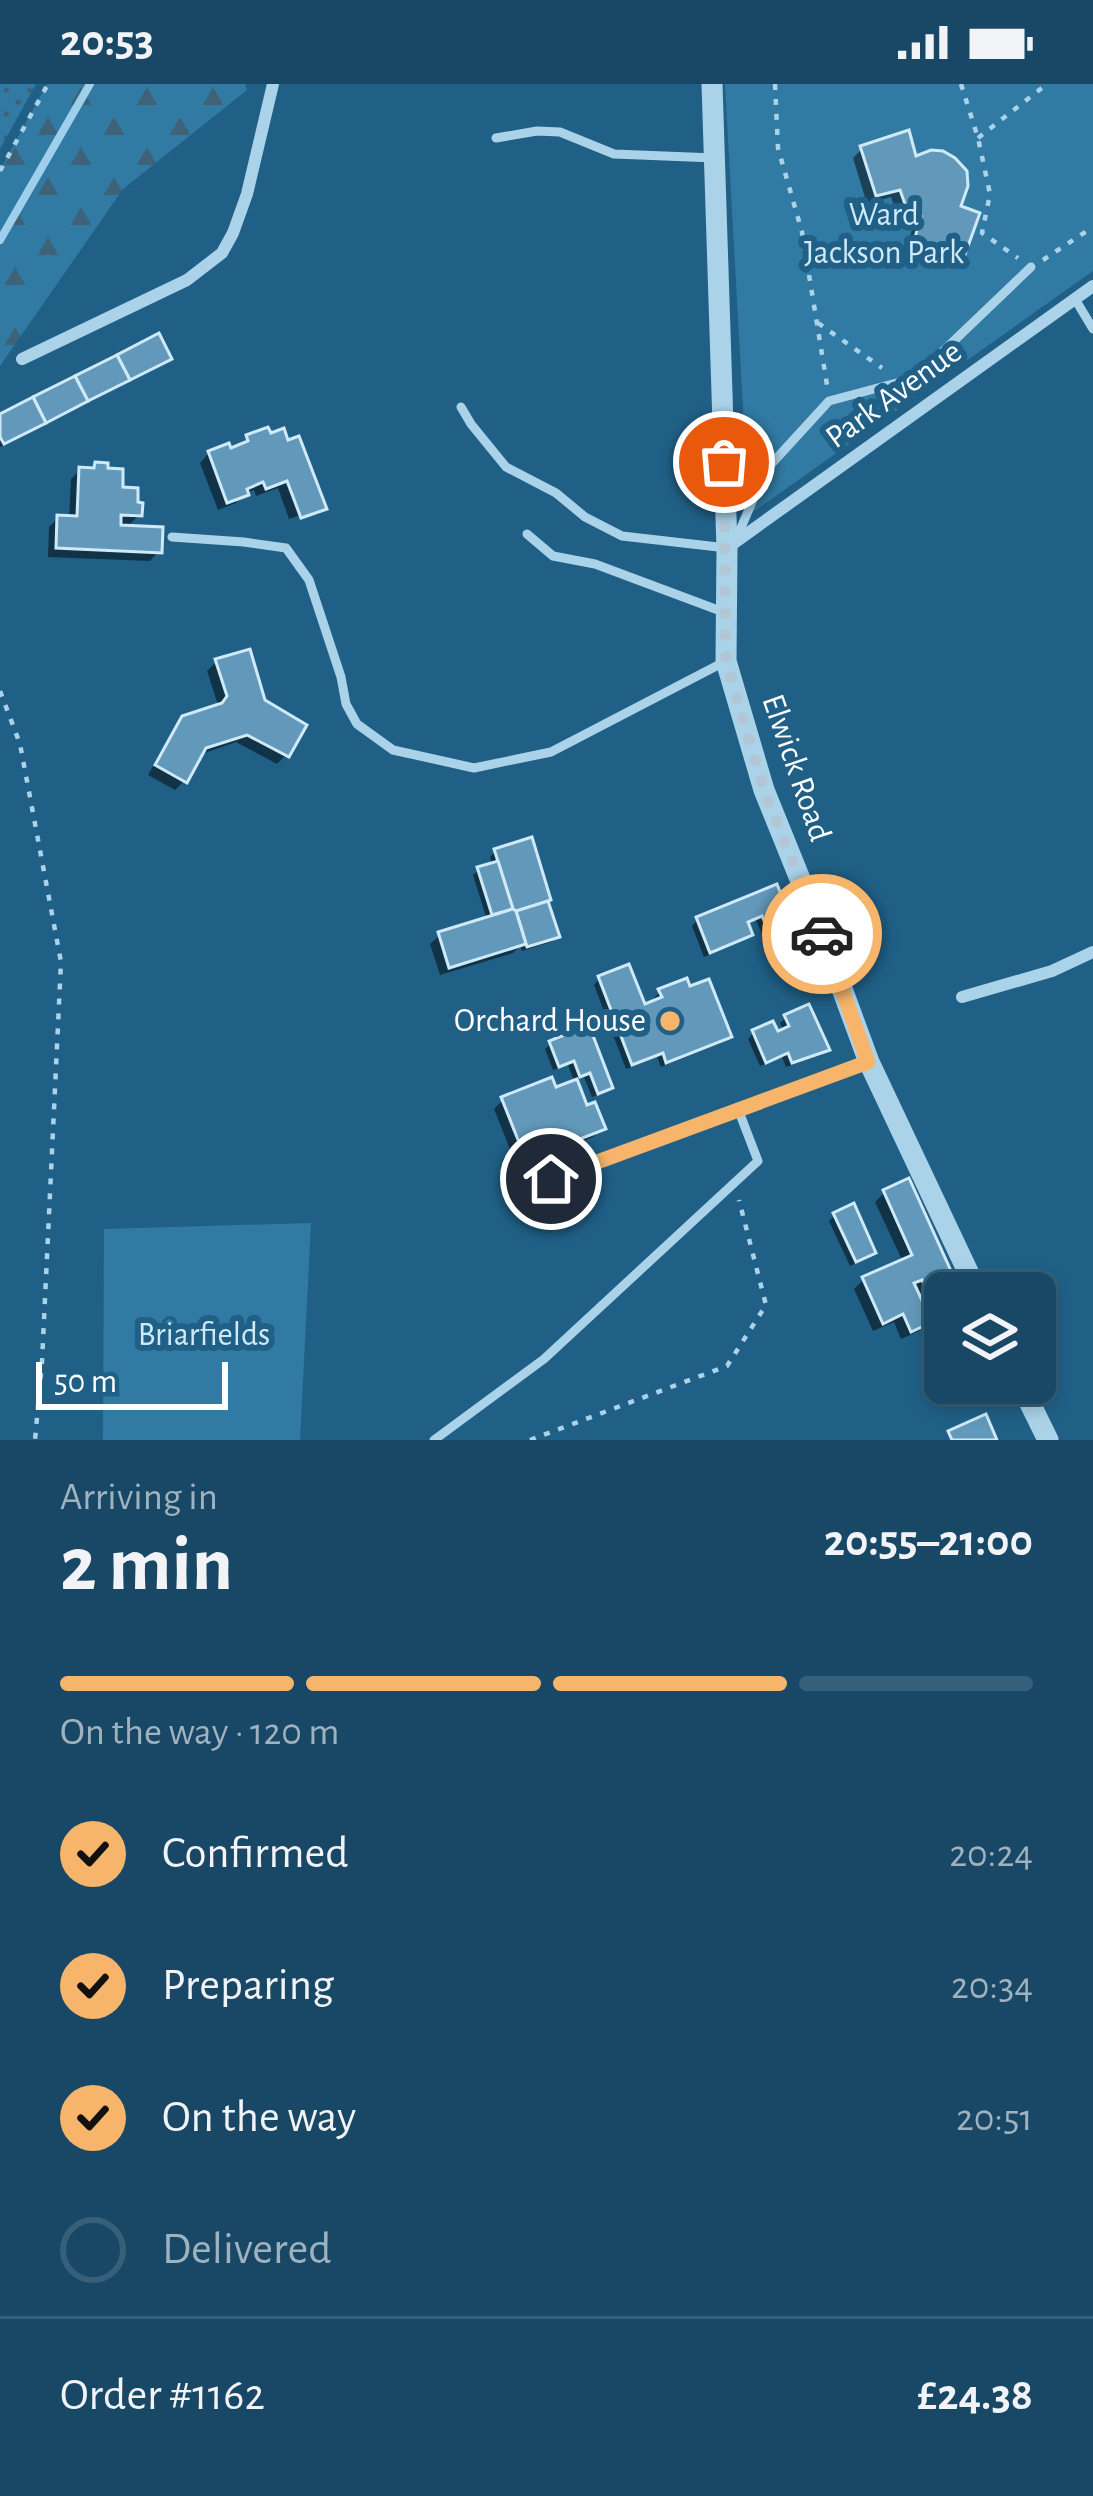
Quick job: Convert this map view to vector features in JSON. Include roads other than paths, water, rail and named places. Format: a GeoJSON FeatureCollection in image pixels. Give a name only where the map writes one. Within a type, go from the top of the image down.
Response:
{"type":"FeatureCollection","features":[{"type":"Feature","properties":{"kind":"street"},"geometry":{"type":"LineString","coordinates":[[22,359],[187,280],[222,253],[247,194],[274,84]]}},
{"type":"Feature","properties":{"kind":"street","name":"Elwick Road"},"geometry":{"type":"LineString","coordinates":[[712,84],[731,545],[726,661],[764,790],[868,1062],[968,1272]]}},
{"type":"Feature","properties":{"kind":"street","name":"Park Avenue"},"geometry":{"type":"LineString","coordinates":[[731,545],[1093,286]]}},
{"type":"Feature","properties":{"kind":"street"},"geometry":{"type":"LineString","coordinates":[[962,997],[1052,971],[1093,952]]}},
{"type":"Feature","properties":{"kind":"street"},"geometry":{"type":"LineString","coordinates":[[1031,1404],[1048,1440]]}},
{"type":"Feature","properties":{"kind":"lane"},"geometry":{"type":"LineString","coordinates":[[496,138],[560,132],[614,154],[715,158]]}},
{"type":"Feature","properties":{"kind":"lane"},"geometry":{"type":"LineString","coordinates":[[461,407],[506,467],[622,536],[731,545],[765,471],[829,401],[915,378],[1031,267]]}},
{"type":"Feature","properties":{"kind":"lane"},"geometry":{"type":"LineString","coordinates":[[1075,299],[1093,329]]}},
{"type":"Feature","properties":{"kind":"lane"},"geometry":{"type":"LineString","coordinates":[[527,534],[553,556],[595,564],[727,613]]}},
{"type":"Feature","properties":{"kind":"lane"},"geometry":{"type":"LineString","coordinates":[[172,537],[286,548],[309,580],[346,704],[357,724],[393,749],[474,768],[551,752],[726,661]]}},
{"type":"Feature","properties":{"kind":"lane"},"geometry":{"type":"LineString","coordinates":[[551,1179],[868,1062]]}},
{"type":"Feature","properties":{"kind":"lane"},"geometry":{"type":"LineString","coordinates":[[434,1440],[544,1359],[758,1161],[738,1109]]}},
{"type":"Feature","properties":{"kind":"waterway"},"geometry":{"type":"LineString","coordinates":[[0,240],[90,84]]}},
{"type":"Feature","properties":{"kind":"place","name":"Orchard House"},"geometry":{"type":"Point","coordinates":[670,1021]}},
{"type":"Feature","properties":{"kind":"park label","name":"Ward Jackson Park"},"geometry":{"type":"Point","coordinates":[884,234]}},
{"type":"Feature","properties":{"kind":"park label","name":"Briarfields"},"geometry":{"type":"Point","coordinates":[204,1335]}}]}
